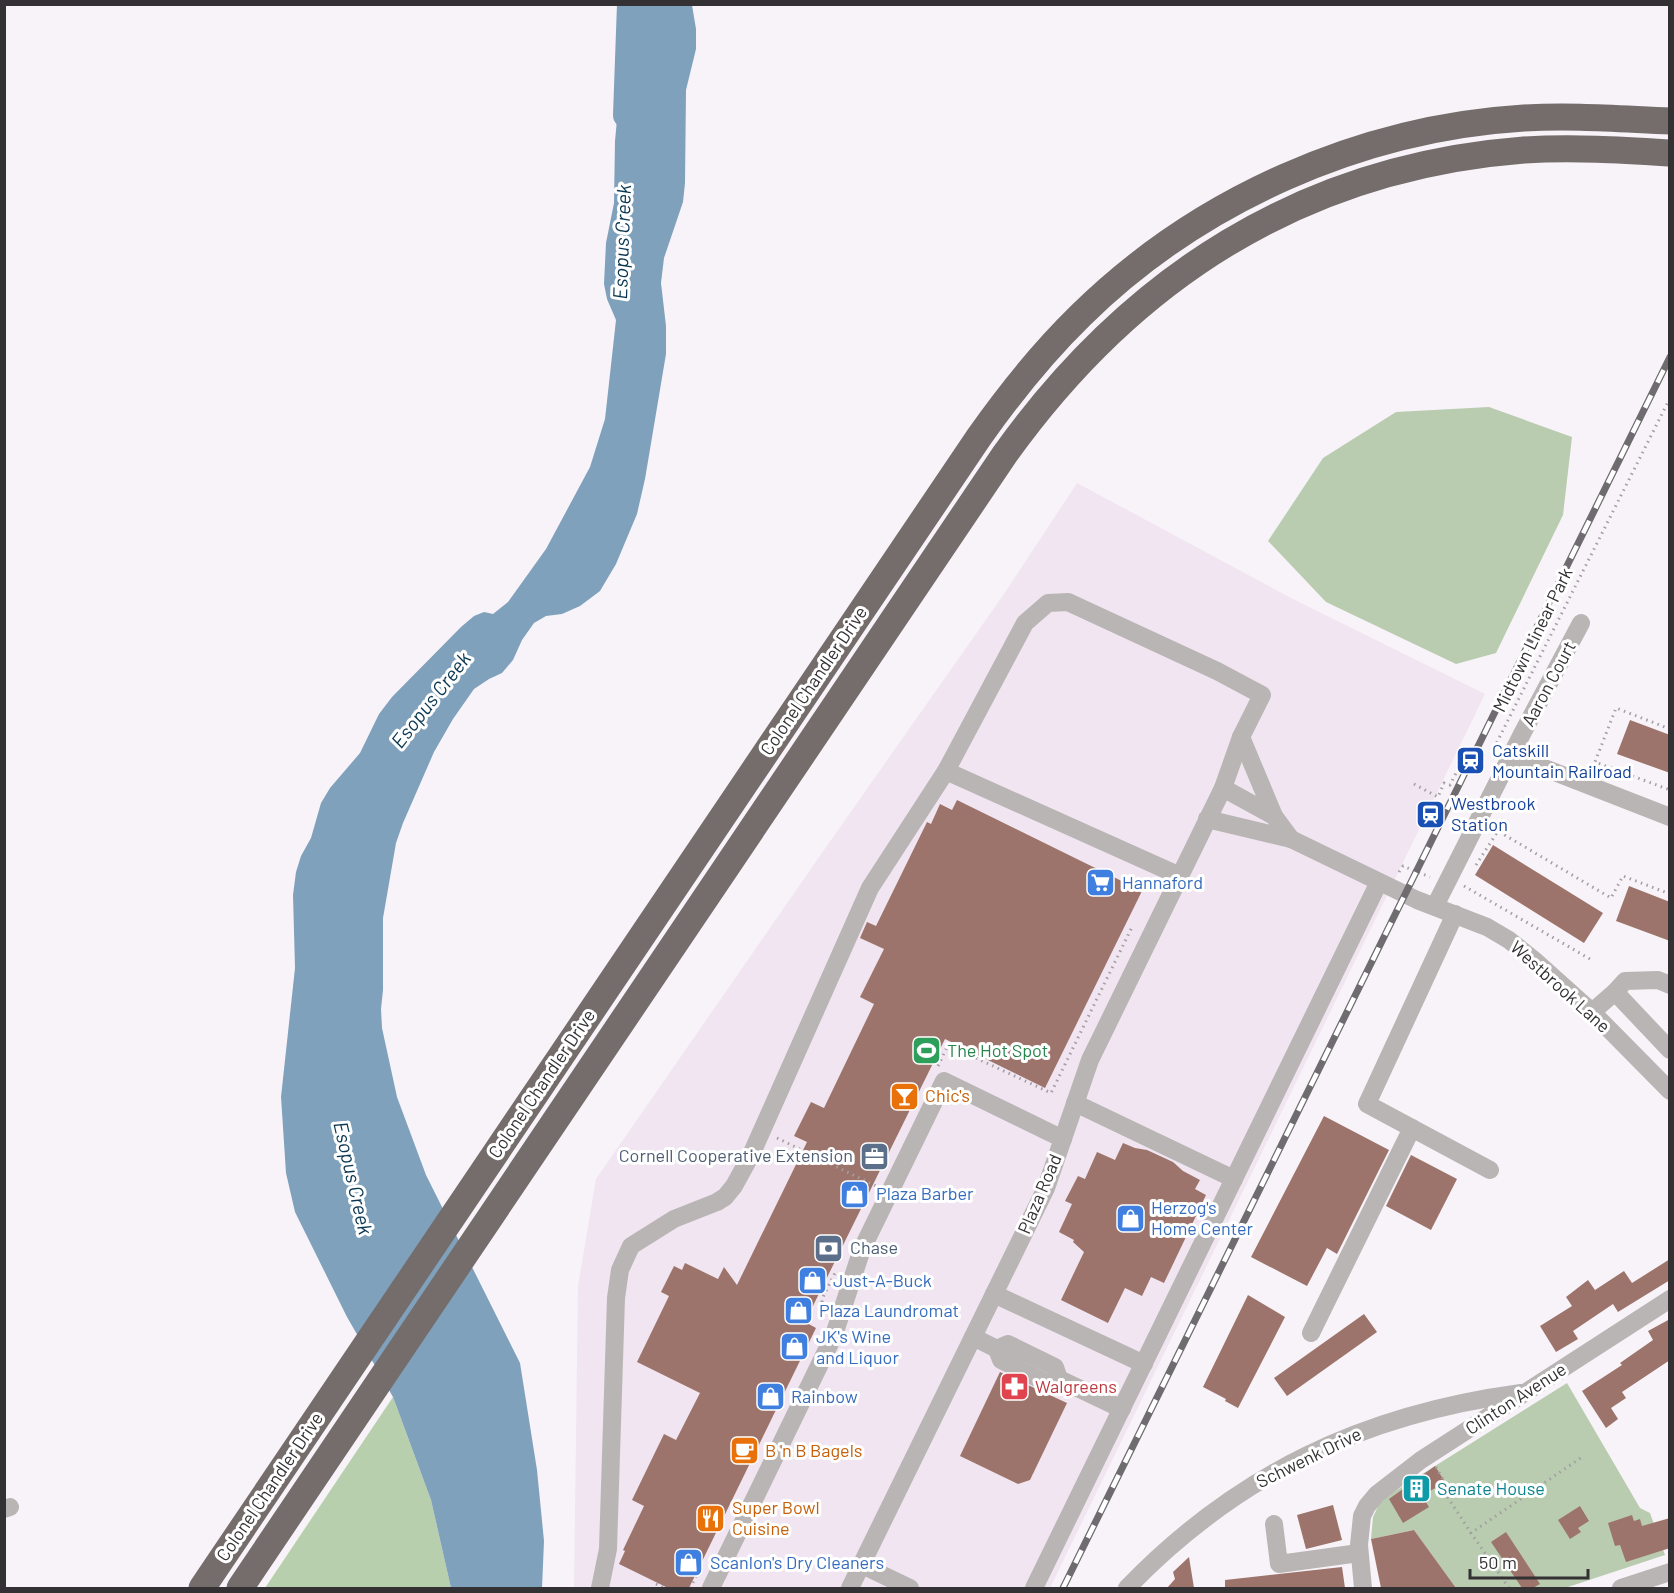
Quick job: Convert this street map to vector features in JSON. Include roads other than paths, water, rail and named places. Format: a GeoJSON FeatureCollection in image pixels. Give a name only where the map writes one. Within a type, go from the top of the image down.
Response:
{"type":"FeatureCollection","features":[{"type":"Feature","properties":{"kind":"highway","name":"Colonel Chandler Drive"},"geometry":{"type":"LineString","coordinates":[[202,1588],[979,437],[1037,361],[1105,293],[1180,235],[1234,203],[1305,169],[1372,146],[1430,131],[1523,118],[1670,121]]}},
{"type":"Feature","properties":{"kind":"highway","name":"Colonel Chandler Drive"},"geometry":{"type":"LineString","coordinates":[[240,1588],[1005,454],[1061,382],[1118,323],[1197,261],[1248,231],[1299,206],[1381,176],[1436,162],[1525,150],[1590,149],[1670,153]]}},
{"type":"Feature","properties":{"kind":"street","name":"Plaza Road"},"geometry":{"type":"LineString","coordinates":[[850,1588],[1046,1188],[1090,1060],[1223,788],[1241,737],[1262,695],[1217,671],[1068,602],[1048,603],[1025,622],[946,771]]}},
{"type":"Feature","properties":{"kind":"street","name":"Aaron Court"},"geometry":{"type":"LineString","coordinates":[[1435,906],[1581,623]]}},
{"type":"Feature","properties":{"kind":"street"},"geometry":{"type":"LineString","coordinates":[[1241,737],[1274,816],[1291,839]]}},
{"type":"Feature","properties":{"kind":"street"},"geometry":{"type":"LineString","coordinates":[[1511,755],[1670,817]]}},
{"type":"Feature","properties":{"kind":"street"},"geometry":{"type":"LineString","coordinates":[[600,1588],[608,1549],[616,1298],[620,1270],[632,1246],[674,1219],[717,1202],[725,1197],[734,1186],[762,1130],[870,888],[946,771],[1180,876]]}},
{"type":"Feature","properties":{"kind":"street"},"geometry":{"type":"LineString","coordinates":[[1223,788],[1274,816]]}},
{"type":"Feature","properties":{"kind":"street"},"geometry":{"type":"LineString","coordinates":[[1207,819],[1291,839],[1385,885],[1435,906]]}},
{"type":"Feature","properties":{"kind":"street"},"geometry":{"type":"LineString","coordinates":[[1034,1588],[1234,1179],[1385,885]]}},
{"type":"Feature","properties":{"kind":"street","name":"Westbrook Lane"},"geometry":{"type":"LineString","coordinates":[[1435,906],[1487,927],[1509,940],[1592,1012],[1670,1091]]}},
{"type":"Feature","properties":{"kind":"street"},"geometry":{"type":"LineString","coordinates":[[1455,914],[1367,1104],[1490,1170]]}},
{"type":"Feature","properties":{"kind":"street"},"geometry":{"type":"LineString","coordinates":[[1592,1012],[1625,981],[1658,980],[1670,985]]}},
{"type":"Feature","properties":{"kind":"street"},"geometry":{"type":"LineString","coordinates":[[1614,992],[1670,1050]]}},
{"type":"Feature","properties":{"kind":"street"},"geometry":{"type":"LineString","coordinates":[[711,1588],[834,1335],[862,1249],[944,1081],[1063,1139]]}},
{"type":"Feature","properties":{"kind":"street"},"geometry":{"type":"LineString","coordinates":[[1075,1103],[1234,1179]]}},
{"type":"Feature","properties":{"kind":"street"},"geometry":{"type":"LineString","coordinates":[[1311,1332],[1412,1128]]}},
{"type":"Feature","properties":{"kind":"street"},"geometry":{"type":"LineString","coordinates":[[994,1294],[1144,1364]]}},
{"type":"Feature","properties":{"kind":"street","name":"Clinton Avenue"},"geometry":{"type":"LineString","coordinates":[[1359,1553],[1362,1516],[1377,1494],[1421,1461],[1523,1393],[1670,1299]]}},
{"type":"Feature","properties":{"kind":"street"},"geometry":{"type":"LineString","coordinates":[[973,1337],[997,1348],[1001,1360],[1047,1383],[1059,1379],[1122,1409]]}},
{"type":"Feature","properties":{"kind":"street","name":"Schwenk Drive"},"geometry":{"type":"LineString","coordinates":[[1127,1588],[1186,1532],[1233,1497],[1282,1467],[1341,1439],[1414,1415],[1523,1393]]}},
{"type":"Feature","properties":{"kind":"street"},"geometry":{"type":"LineString","coordinates":[[1274,1524],[1280,1564],[1359,1553],[1363,1588]]}},
{"type":"Feature","properties":{"kind":"street"},"geometry":{"type":"LineString","coordinates":[[862,1565],[910,1588]]}},
{"type":"Feature","properties":{"kind":"street"},"geometry":{"type":"LineString","coordinates":[[1621,1588],[1670,1572]]}},
{"type":"Feature","properties":{"kind":"water"},"geometry":{"type":"Polygon","coordinates":[[[634,5],[692,5],[696,29],[696,49],[686,90],[683,202],[664,258],[661,283],[666,326],[666,354],[637,514],[616,564],[600,591],[580,606],[562,614],[546,616],[534,623],[522,640],[513,660],[502,673],[474,689],[453,719],[434,752],[403,823],[396,843],[383,918],[382,1028],[397,1097],[426,1175],[520,1363],[537,1470],[544,1541],[542,1588],[451,1588],[431,1500],[393,1397],[347,1317],[295,1212],[286,1173],[281,1097],[295,968],[293,895],[296,872],[301,856],[311,838],[321,803],[330,788],[360,753],[379,714],[392,697],[461,627],[474,616],[484,612],[493,614],[508,602],[546,549],[590,467],[605,419],[616,320],[607,299],[604,284],[606,243],[614,203],[615,141],[619,98],[632,68],[635,54],[634,5]]]}},
{"type":"Feature","properties":{"kind":"waterway","name":"Esopus Creek"},"geometry":{"type":"LineString","coordinates":[[627,115],[631,4]]}},
{"type":"Feature","properties":{"kind":"railway"},"geometry":{"type":"LineString","coordinates":[[1063,1588],[1670,357]]}},
{"type":"Feature","properties":{"kind":"place","name":"Catskill Mountain Railroad"},"geometry":{"type":"Point","coordinates":[1471,761]}},
{"type":"Feature","properties":{"kind":"place","name":"Westbrook Station"},"geometry":{"type":"Point","coordinates":[1430,814]}},
{"type":"Feature","properties":{"kind":"place","name":"Hannaford"},"geometry":{"type":"Point","coordinates":[1101,883]}},
{"type":"Feature","properties":{"kind":"place","name":"The Hot Spot"},"geometry":{"type":"Point","coordinates":[926,1051]}},
{"type":"Feature","properties":{"kind":"place","name":"Chic's"},"geometry":{"type":"Point","coordinates":[904,1096]}},
{"type":"Feature","properties":{"kind":"place","name":"Cornell Cooperative Extension"},"geometry":{"type":"Point","coordinates":[874,1156]}},
{"type":"Feature","properties":{"kind":"place","name":"Plaza Barber"},"geometry":{"type":"Point","coordinates":[855,1194]}},
{"type":"Feature","properties":{"kind":"place","name":"Herzog's Home Center"},"geometry":{"type":"Point","coordinates":[1130,1218]}},
{"type":"Feature","properties":{"kind":"place","name":"Chase"},"geometry":{"type":"Point","coordinates":[829,1248]}},
{"type":"Feature","properties":{"kind":"place","name":"Just-A-Buck"},"geometry":{"type":"Point","coordinates":[812,1281]}},
{"type":"Feature","properties":{"kind":"place","name":"Plaza Laundromat"},"geometry":{"type":"Point","coordinates":[798,1311]}},
{"type":"Feature","properties":{"kind":"place","name":"JK's Wine and Liquor"},"geometry":{"type":"Point","coordinates":[795,1347]}},
{"type":"Feature","properties":{"kind":"place","name":"Walgreens"},"geometry":{"type":"Point","coordinates":[1014,1387]}},
{"type":"Feature","properties":{"kind":"place","name":"Rainbow"},"geometry":{"type":"Point","coordinates":[770,1397]}},
{"type":"Feature","properties":{"kind":"place","name":"B 'n B Bagels"},"geometry":{"type":"Point","coordinates":[744,1451]}},
{"type":"Feature","properties":{"kind":"place","name":"Senate House"},"geometry":{"type":"Point","coordinates":[1416,1489]}},
{"type":"Feature","properties":{"kind":"place","name":"Super Bowl Cuisine"},"geometry":{"type":"Point","coordinates":[711,1518]}},
{"type":"Feature","properties":{"kind":"place","name":"Scanlon's Dry Cleaners"},"geometry":{"type":"Point","coordinates":[689,1563]}}]}
